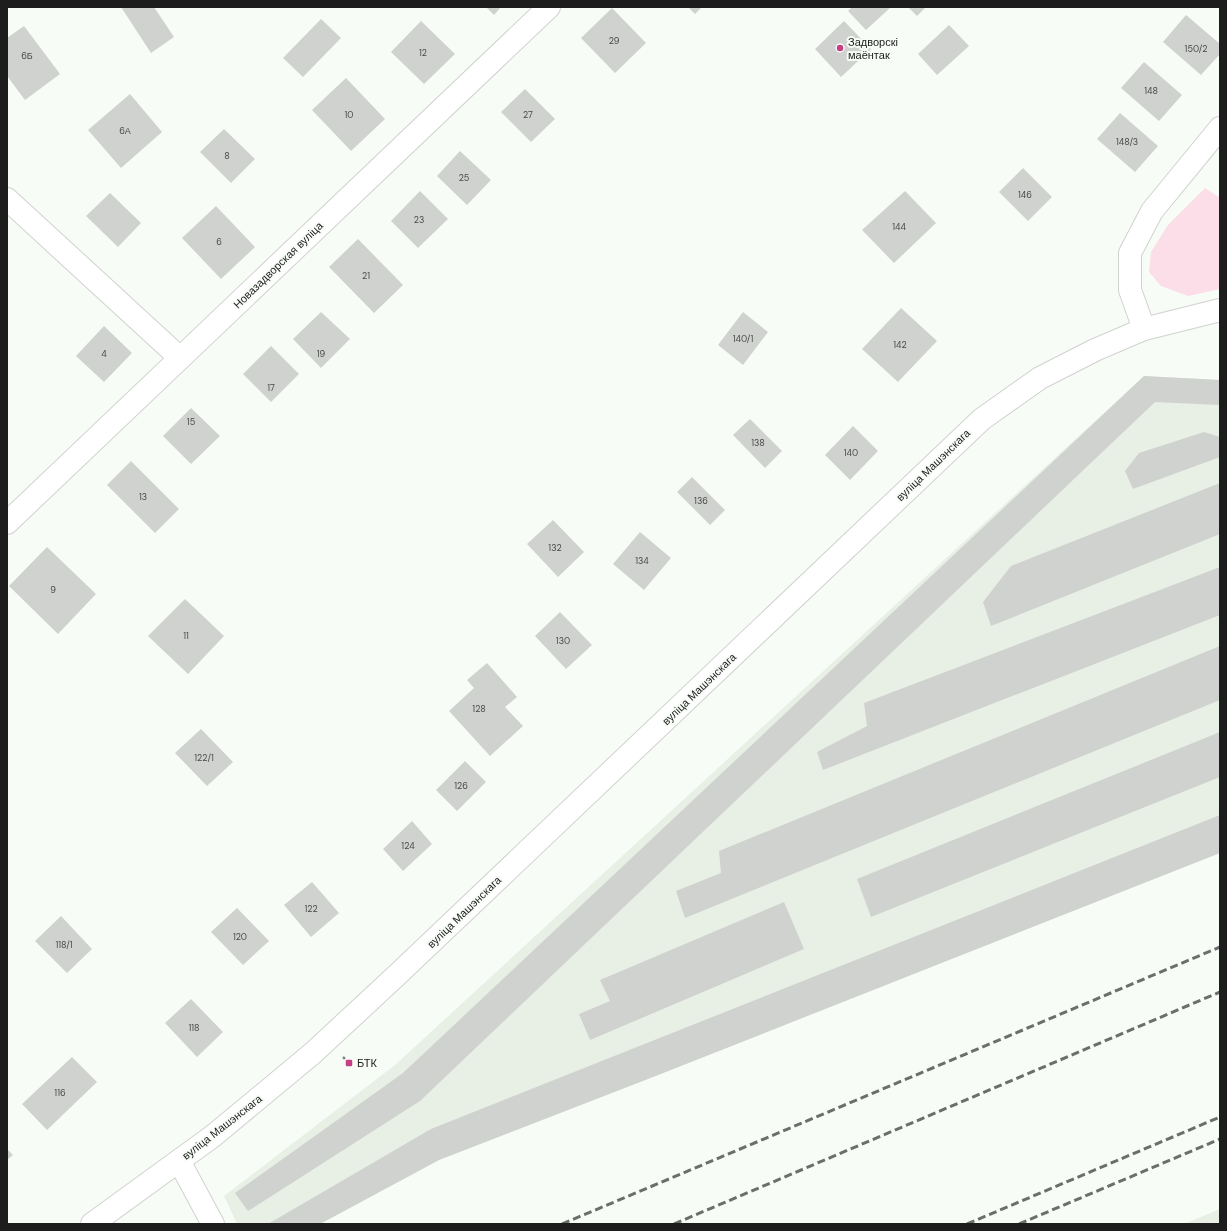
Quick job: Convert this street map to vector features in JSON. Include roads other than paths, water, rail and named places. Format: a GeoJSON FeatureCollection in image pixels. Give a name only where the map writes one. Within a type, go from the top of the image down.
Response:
{"type":"FeatureCollection","features":[{"type":"Feature","properties":{"kind":"main road","name":"Новазадворская вуліца"},"geometry":{"type":"LineString","coordinates":[[7,523],[549,7]]}},
{"type":"Feature","properties":{"kind":"main road"},"geometry":{"type":"LineString","coordinates":[[1144,328],[1130,290],[1130,253],[1152,211],[1220,128]]}},
{"type":"Feature","properties":{"kind":"main road"},"geometry":{"type":"LineString","coordinates":[[7,199],[180,358]]}},
{"type":"Feature","properties":{"kind":"main road","name":"вуліца Машэнскага"},"geometry":{"type":"LineString","coordinates":[[92,1224],[213,1136],[313,1053],[403,970],[982,419],[1040,378],[1144,328],[1220,310]]}},
{"type":"Feature","properties":{"kind":"main road"},"geometry":{"type":"LineString","coordinates":[[179,1161],[213,1224]]}},
{"type":"Feature","properties":{"kind":"railway"},"geometry":{"type":"LineString","coordinates":[[562,1224],[1220,947]]}},
{"type":"Feature","properties":{"kind":"railway"},"geometry":{"type":"LineString","coordinates":[[674,1224],[1220,992]]}},
{"type":"Feature","properties":{"kind":"railway"},"geometry":{"type":"LineString","coordinates":[[967,1224],[1220,1117]]}},
{"type":"Feature","properties":{"kind":"railway"},"geometry":{"type":"LineString","coordinates":[[1019,1224],[1220,1139]]}},
{"type":"Feature","properties":{"kind":"place","name":"Задворскі маёнтак"},"geometry":{"type":"Point","coordinates":[840,48]}},
{"type":"Feature","properties":{"kind":"place","name":"БТК"},"geometry":{"type":"Point","coordinates":[349,1063]}}]}
